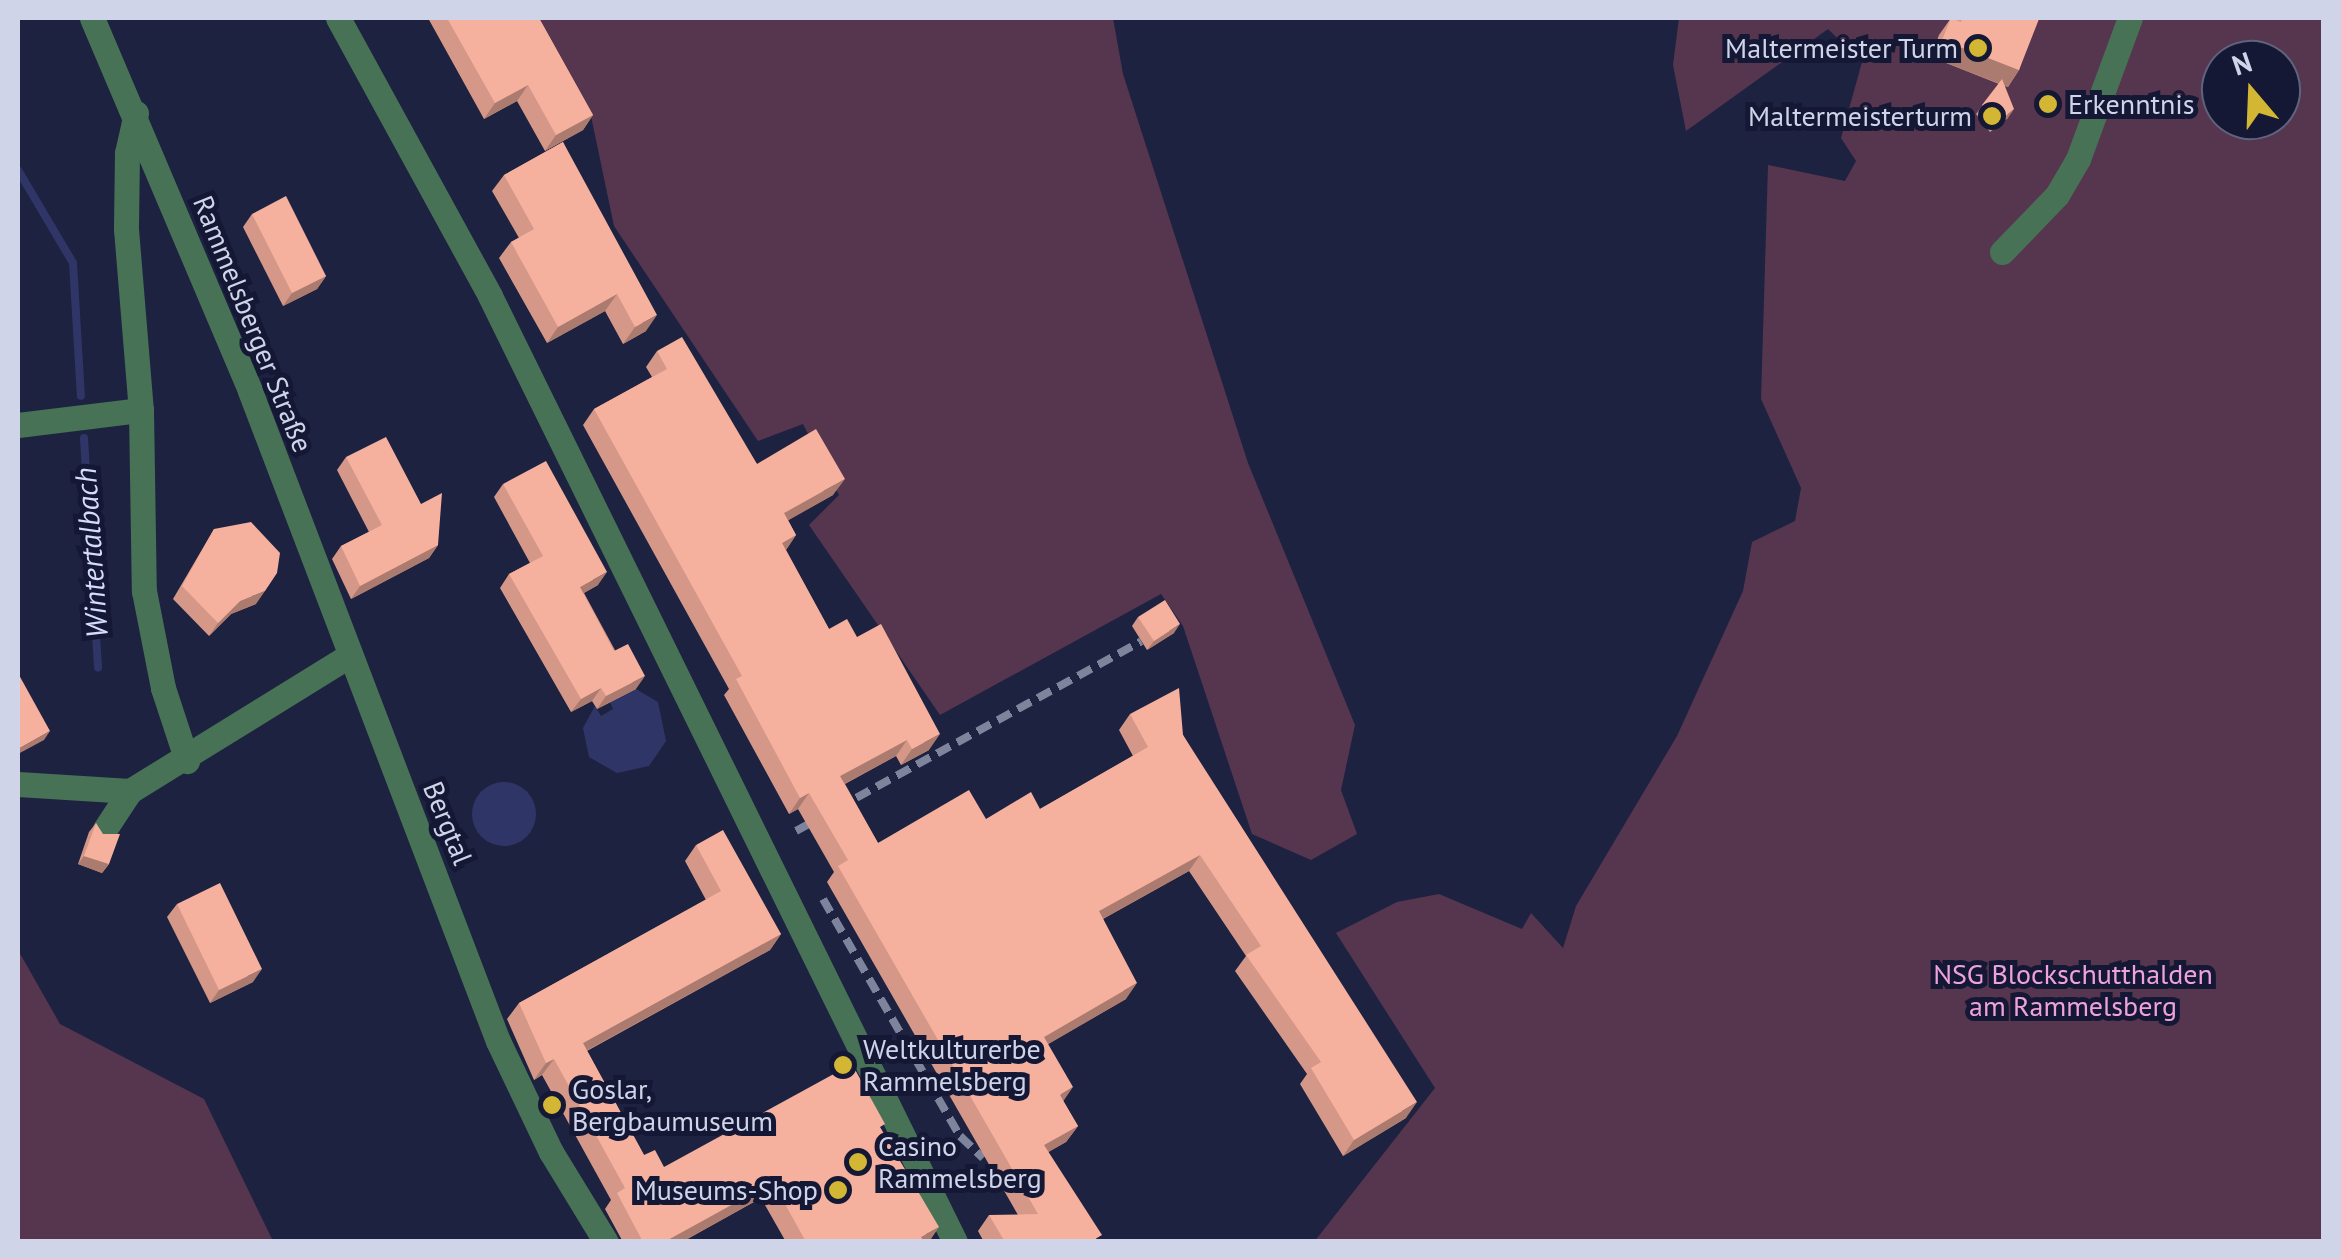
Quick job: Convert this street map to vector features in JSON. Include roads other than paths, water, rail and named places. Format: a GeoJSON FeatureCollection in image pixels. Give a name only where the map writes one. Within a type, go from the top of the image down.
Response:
{"type":"FeatureCollection","features":[{"type":"Feature","properties":{"kind":"street","name":"Rammelsberger Straße"},"geometry":{"type":"LineString","coordinates":[[92,18],[136,113],[250,391],[348,656]]}},
{"type":"Feature","properties":{"kind":"street"},"geometry":{"type":"LineString","coordinates":[[338,18],[490,296],[955,1242]]}},
{"type":"Feature","properties":{"kind":"street"},"geometry":{"type":"LineString","coordinates":[[2002,252],[2058,196],[2078,159],[2130,18]]}},
{"type":"Feature","properties":{"kind":"street"},"geometry":{"type":"LineString","coordinates":[[136,113],[126,154],[126,229],[141,410],[144,592],[163,688],[187,761]]}},
{"type":"Feature","properties":{"kind":"street"},"geometry":{"type":"LineString","coordinates":[[18,426],[141,410]]}},
{"type":"Feature","properties":{"kind":"street"},"geometry":{"type":"LineString","coordinates":[[106,829],[130,791],[187,761],[348,656]]}},
{"type":"Feature","properties":{"kind":"street","name":"Bergtal"},"geometry":{"type":"LineString","coordinates":[[348,656],[498,1041],[551,1152],[606,1242]]}},
{"type":"Feature","properties":{"kind":"street"},"geometry":{"type":"LineString","coordinates":[[18,784],[130,791]]}},
{"type":"Feature","properties":{"kind":"water"},"geometry":{"type":"Polygon","coordinates":[[[636,689],[658,702],[666,741],[649,766],[617,773],[589,757],[583,728],[595,706],[601,716],[613,709],[610,702],[636,689]]]}},
{"type":"Feature","properties":{"kind":"water"},"geometry":{"type":"Polygon","coordinates":[[[504,782],[527,791],[536,814],[527,837],[504,846],[481,837],[472,814],[481,791],[504,782]]]}},
{"type":"Feature","properties":{"kind":"waterway","name":"Wintertalbach"},"geometry":{"type":"LineString","coordinates":[[18,170],[73,263],[81,396]]}},
{"type":"Feature","properties":{"kind":"waterway","name":"Wintertalbach"},"geometry":{"type":"LineString","coordinates":[[84,438],[98,668]]}},
{"type":"Feature","properties":{"kind":"railway"},"geometry":{"type":"LineString","coordinates":[[796,831],[1141,641]]}},
{"type":"Feature","properties":{"kind":"railway"},"geometry":{"type":"LineString","coordinates":[[823,899],[960,1136],[983,1158]]}},
{"type":"Feature","properties":{"kind":"place","name":"Maltermeister Turm"},"geometry":{"type":"Point","coordinates":[1978,48]}},
{"type":"Feature","properties":{"kind":"place","name":"Erkenntnis"},"geometry":{"type":"Point","coordinates":[2048,104]}},
{"type":"Feature","properties":{"kind":"place","name":"Maltermeisterturm"},"geometry":{"type":"Point","coordinates":[1992,116]}},
{"type":"Feature","properties":{"kind":"place","name":"Weltkulturerbe Rammelsberg"},"geometry":{"type":"Point","coordinates":[843,1065]}},
{"type":"Feature","properties":{"kind":"place","name":"Goslar, Bergbaumuseum"},"geometry":{"type":"Point","coordinates":[552,1105]}},
{"type":"Feature","properties":{"kind":"place","name":"Casino Rammelsberg"},"geometry":{"type":"Point","coordinates":[858,1162]}},
{"type":"Feature","properties":{"kind":"place","name":"Museums-Shop"},"geometry":{"type":"Point","coordinates":[838,1190]}},
{"type":"Feature","properties":{"kind":"park label","name":"NSG Blockschutthalden am Rammelsberg"},"geometry":{"type":"Point","coordinates":[2073,990]}}]}
